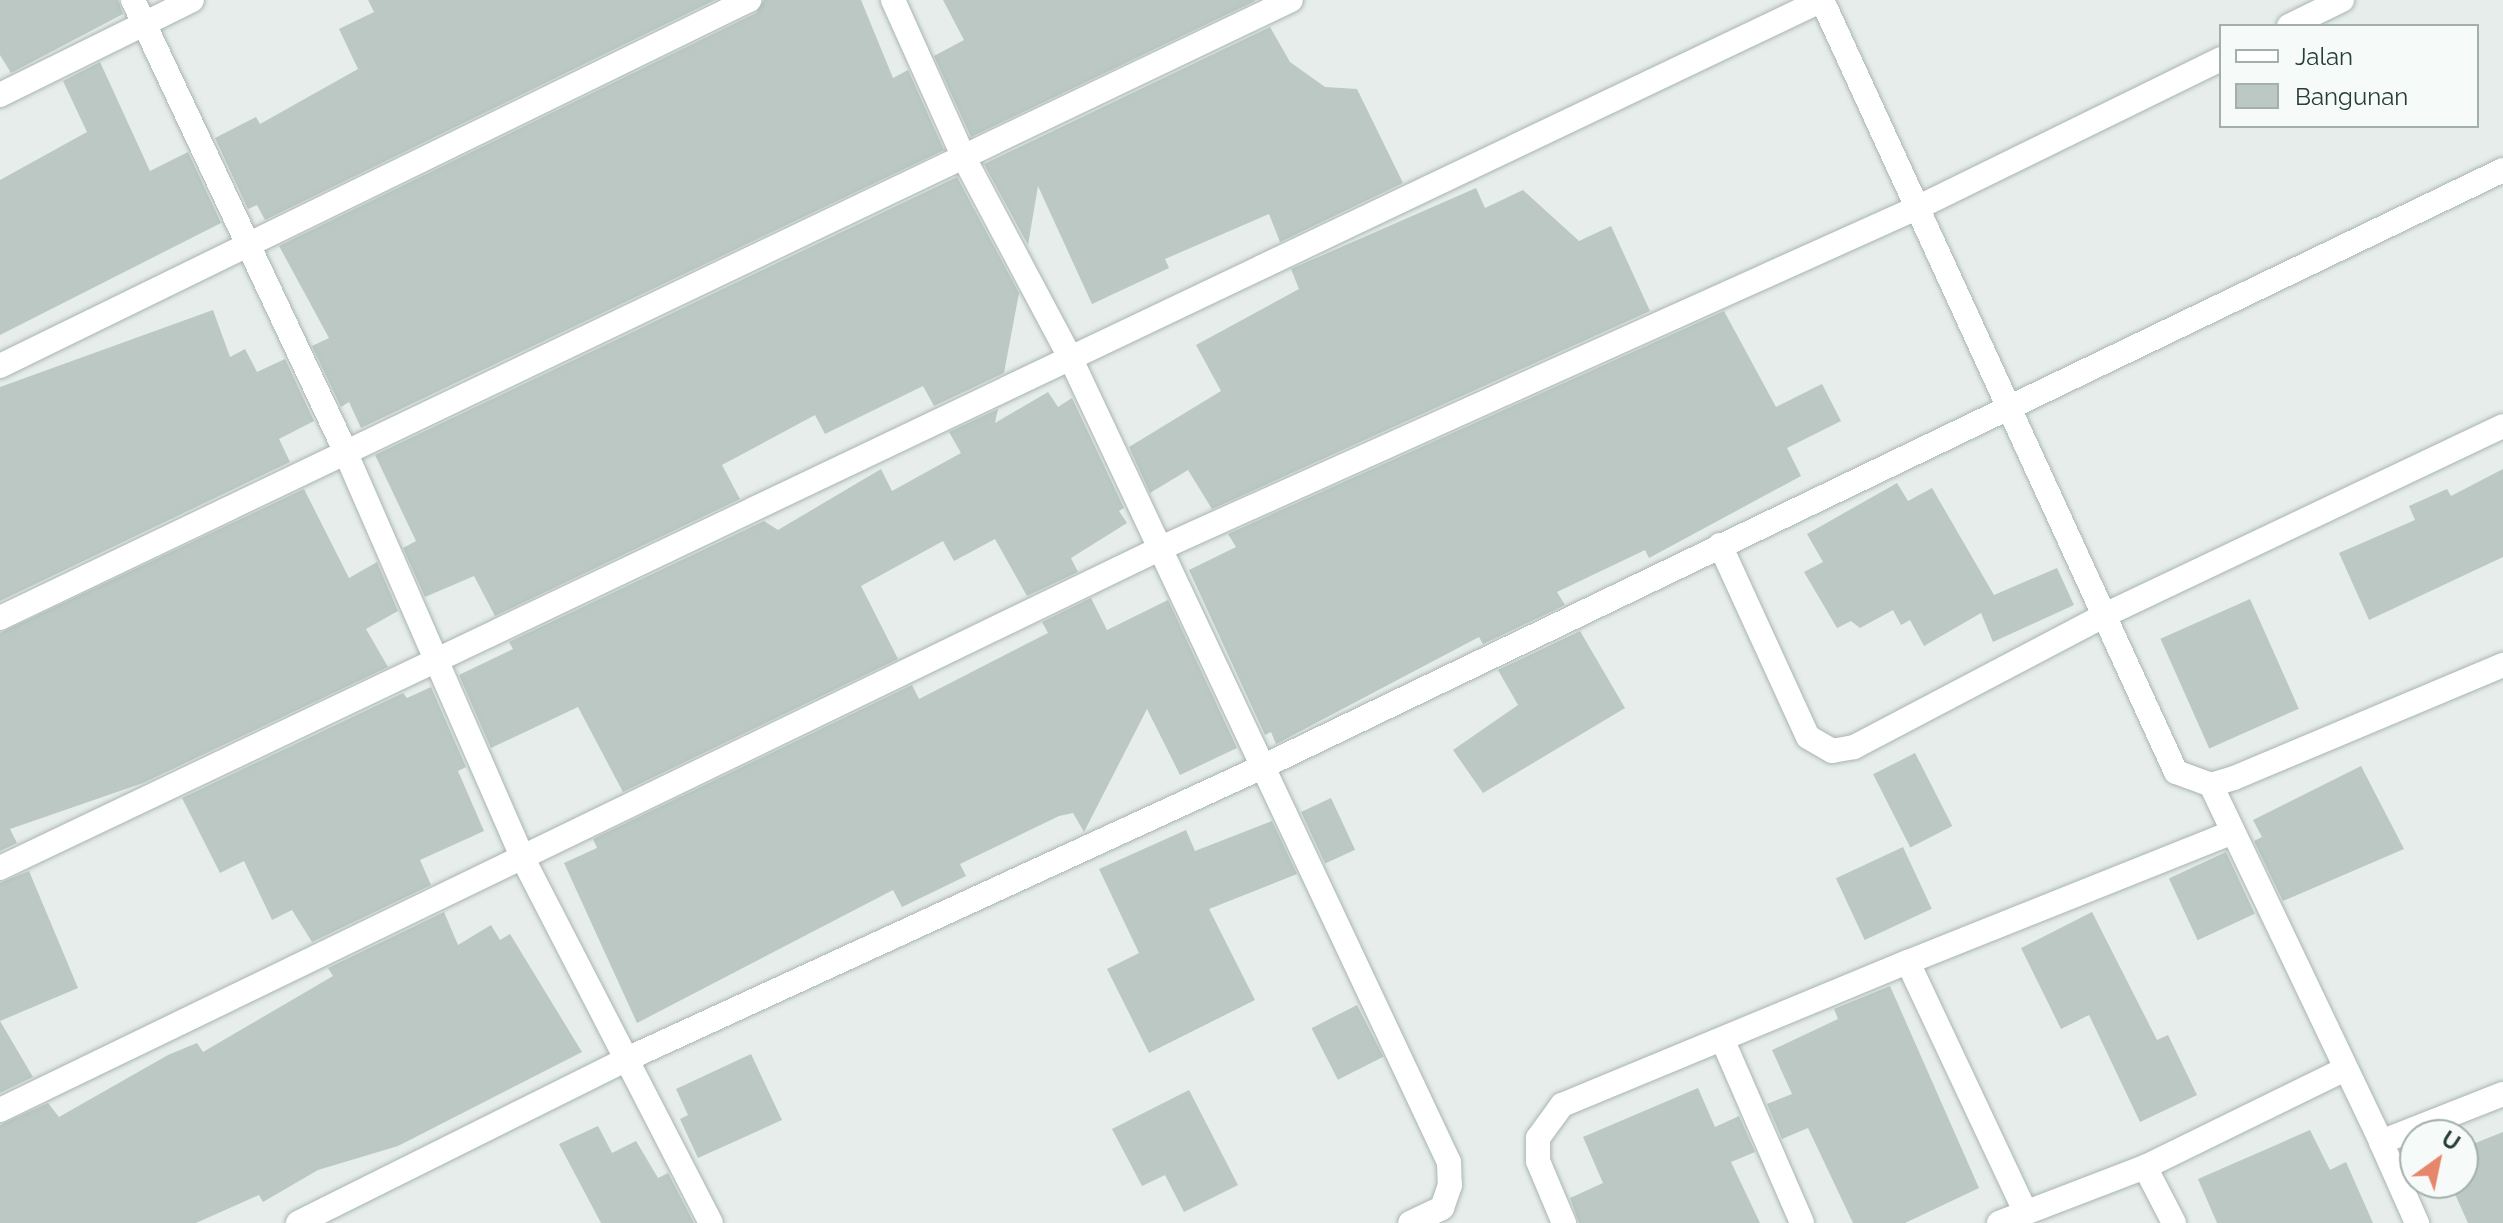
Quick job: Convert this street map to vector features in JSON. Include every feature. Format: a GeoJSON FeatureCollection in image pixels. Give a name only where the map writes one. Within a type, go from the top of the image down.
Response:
{"type":"FeatureCollection","features":[{"type":"Feature","properties":{"kind":"street"},"geometry":{"type":"LineString","coordinates":[[0,95],[138,10],[192,0]]}},
{"type":"Feature","properties":{"kind":"street"},"geometry":{"type":"LineString","coordinates":[[0,366],[249,247],[749,0]]}},
{"type":"Feature","properties":{"kind":"street"},"geometry":{"type":"LineString","coordinates":[[893,0],[963,156],[1069,355],[1449,1162],[1450,1185],[1442,1208],[1410,1223]]}},
{"type":"Feature","properties":{"kind":"street"},"geometry":{"type":"LineString","coordinates":[[0,618],[344,449],[1291,0]]}},
{"type":"Feature","properties":{"kind":"street"},"geometry":{"type":"LineString","coordinates":[[0,868],[1069,355],[1822,0],[1921,206],[2107,614],[2169,762],[2196,784],[2211,785],[2503,665]]}},
{"type":"Feature","properties":{"kind":"street"},"geometry":{"type":"LineString","coordinates":[[2293,24],[2342,0]]}},
{"type":"Feature","properties":{"kind":"street"},"geometry":{"type":"LineString","coordinates":[[138,10],[438,656],[521,855],[711,1223]]}},
{"type":"Feature","properties":{"kind":"street"},"geometry":{"type":"LineString","coordinates":[[0,1110],[342,948],[521,855],[1161,548],[1921,206],[2219,60]]}},
{"type":"Feature","properties":{"kind":"street"},"geometry":{"type":"LineString","coordinates":[[298,1223],[627,1059],[1262,767],[2503,170]]}},
{"type":"Feature","properties":{"kind":"street"},"geometry":{"type":"LineString","coordinates":[[1720,545],[1808,737],[1832,751],[1854,747],[2107,614],[2503,426]]}},
{"type":"Feature","properties":{"kind":"street"},"geometry":{"type":"LineString","coordinates":[[2211,785],[2417,1223]]}},
{"type":"Feature","properties":{"kind":"street"},"geometry":{"type":"LineString","coordinates":[[1564,1223],[1538,1161],[1542,1125],[1562,1105],[2233,832]]}},
{"type":"Feature","properties":{"kind":"street"},"geometry":{"type":"LineString","coordinates":[[1908,962],[2025,1211]]}},
{"type":"Feature","properties":{"kind":"street"},"geometry":{"type":"LineString","coordinates":[[1723,1041],[1802,1223]]}},
{"type":"Feature","properties":{"kind":"street"},"geometry":{"type":"LineString","coordinates":[[1999,1223],[2145,1167],[2343,1070]]}},
{"type":"Feature","properties":{"kind":"street"},"geometry":{"type":"LineString","coordinates":[[2381,1142],[2503,1094]]}},
{"type":"Feature","properties":{"kind":"street"},"geometry":{"type":"LineString","coordinates":[[2145,1167],[2174,1223]]}},
{"type":"Feature","properties":{"kind":"building"},"geometry":{"type":"Polygon","coordinates":[[[0,0],[118,0],[123,14],[11,73],[0,55],[0,0]]]}},
{"type":"Feature","properties":{"kind":"building"},"geometry":{"type":"Polygon","coordinates":[[[368,0],[715,0],[265,220],[257,205],[248,209],[215,138],[256,117],[260,124],[358,69],[339,29],[374,12],[368,0]]]}},
{"type":"Feature","properties":{"kind":"building"},"geometry":{"type":"Polygon","coordinates":[[[764,0],[861,0],[893,78],[908,70],[944,150],[361,428],[349,402],[341,407],[312,346],[329,338],[279,246],[756,13],[764,0]]]}},
{"type":"Feature","properties":{"kind":"building"},"geometry":{"type":"Polygon","coordinates":[[[943,0],[1255,1],[971,137],[934,56],[964,40],[943,0]]]}},
{"type":"Feature","properties":{"kind":"building"},"geometry":{"type":"Polygon","coordinates":[[[1270,27],[1290,62],[1325,87],[1357,89],[1403,183],[1280,242],[1269,214],[1165,259],[1169,268],[1092,304],[1038,186],[1028,245],[984,164],[1270,27]]]}},
{"type":"Feature","properties":{"kind":"building"},"geometry":{"type":"Polygon","coordinates":[[[100,62],[150,171],[188,152],[221,223],[0,335],[0,180],[87,132],[63,81],[100,62]]]}},
{"type":"Feature","properties":{"kind":"building"},"geometry":{"type":"Polygon","coordinates":[[[957,177],[1019,293],[1004,373],[934,406],[923,386],[825,434],[815,415],[722,465],[740,499],[495,616],[474,576],[425,597],[403,548],[416,541],[375,455],[957,177]]]}},
{"type":"Feature","properties":{"kind":"building"},"geometry":{"type":"Polygon","coordinates":[[[1476,188],[1485,208],[1523,190],[1579,241],[1611,226],[1650,311],[1212,509],[1188,470],[1150,493],[1129,447],[1221,391],[1196,345],[1299,289],[1291,269],[1476,188]]]}},
{"type":"Feature","properties":{"kind":"building"},"geometry":{"type":"Polygon","coordinates":[[[213,310],[230,357],[245,349],[257,372],[285,359],[314,421],[279,439],[290,462],[0,601],[0,387],[213,310]]]}},
{"type":"Feature","properties":{"kind":"building"},"geometry":{"type":"Polygon","coordinates":[[[1724,311],[1776,407],[1822,384],[1841,421],[1787,448],[1801,476],[1649,558],[1645,550],[1557,592],[1565,605],[1483,644],[1479,637],[1276,744],[1271,732],[1265,735],[1189,570],[1236,547],[1228,534],[1724,311]]]}},
{"type":"Feature","properties":{"kind":"building"},"geometry":{"type":"Polygon","coordinates":[[[1048,392],[1058,407],[1072,398],[1124,508],[1119,511],[1127,523],[1071,558],[1078,572],[1027,596],[995,539],[954,561],[943,541],[861,586],[898,659],[623,792],[578,707],[491,748],[459,675],[513,649],[509,642],[764,521],[778,530],[881,469],[892,491],[961,453],[949,432],[998,409],[995,423],[1048,392]]]}},
{"type":"Feature","properties":{"kind":"building"},"geometry":{"type":"Polygon","coordinates":[[[2503,469],[2503,557],[2369,620],[2339,553],[2415,520],[2409,506],[2447,489],[2451,496],[2503,469]]]}},
{"type":"Feature","properties":{"kind":"building"},"geometry":{"type":"Polygon","coordinates":[[[1897,483],[1908,501],[1932,488],[1994,595],[2057,568],[2074,605],[1993,642],[1981,613],[1924,646],[1910,620],[1901,625],[1893,610],[1860,628],[1851,621],[1837,628],[1804,572],[1823,562],[1807,534],[1897,483]]]}},
{"type":"Feature","properties":{"kind":"building"},"geometry":{"type":"Polygon","coordinates":[[[304,489],[349,578],[377,562],[398,611],[366,629],[388,667],[143,783],[10,829],[17,843],[0,851],[0,633],[304,489]]]}},
{"type":"Feature","properties":{"kind":"building"},"geometry":{"type":"Polygon","coordinates":[[[1091,598],[1107,630],[1168,600],[1237,748],[1180,775],[1147,709],[1084,832],[1073,813],[1059,816],[960,864],[966,876],[902,907],[893,890],[637,1023],[564,863],[597,848],[593,839],[912,685],[919,699],[1048,633],[1042,622],[1091,598]]]}},
{"type":"Feature","properties":{"kind":"building"},"geometry":{"type":"Polygon","coordinates":[[[2250,599],[2299,709],[2209,748],[2160,639],[2250,599]]]}},
{"type":"Feature","properties":{"kind":"building"},"geometry":{"type":"Polygon","coordinates":[[[1580,631],[1625,708],[1483,793],[1453,750],[1518,705],[1498,670],[1580,631]]]}},
{"type":"Feature","properties":{"kind":"building"},"geometry":{"type":"Polygon","coordinates":[[[431,687],[466,767],[458,771],[484,831],[420,860],[431,885],[312,942],[292,910],[272,920],[244,861],[220,873],[182,798],[403,693],[407,698],[431,687]]]}},
{"type":"Feature","properties":{"kind":"building"},"geometry":{"type":"Polygon","coordinates":[[[1915,753],[1952,826],[1910,847],[1873,774],[1915,753]]]}},
{"type":"Feature","properties":{"kind":"building"},"geometry":{"type":"Polygon","coordinates":[[[2361,766],[2404,849],[2283,901],[2254,841],[2262,837],[2253,820],[2361,766]]]}},
{"type":"Feature","properties":{"kind":"building"},"geometry":{"type":"Polygon","coordinates":[[[1331,798],[1355,850],[1325,864],[1301,812],[1331,798]]]}},
{"type":"Feature","properties":{"kind":"building"},"geometry":{"type":"Polygon","coordinates":[[[1272,821],[1297,874],[1209,909],[1255,1000],[1149,1053],[1107,969],[1139,953],[1099,869],[1186,830],[1195,851],[1272,821]]]}},
{"type":"Feature","properties":{"kind":"building"},"geometry":{"type":"Polygon","coordinates":[[[1903,847],[1932,909],[1865,940],[1836,878],[1903,847]]]}},
{"type":"Feature","properties":{"kind":"building"},"geometry":{"type":"Polygon","coordinates":[[[2226,852],[2255,914],[2198,940],[2169,879],[2226,852]]]}},
{"type":"Feature","properties":{"kind":"building"},"geometry":{"type":"Polygon","coordinates":[[[29,871],[78,988],[0,1021],[0,883],[29,871]]]}},
{"type":"Feature","properties":{"kind":"building"},"geometry":{"type":"Polygon","coordinates":[[[444,912],[458,945],[491,925],[500,940],[510,934],[582,1052],[398,1146],[318,1170],[263,1202],[259,1195],[196,1223],[0,1223],[0,1125],[48,1103],[59,1117],[168,1055],[197,1043],[203,1052],[333,976],[328,968],[444,912]]]}},
{"type":"Feature","properties":{"kind":"building"},"geometry":{"type":"Polygon","coordinates":[[[2092,912],[2157,1040],[2168,1035],[2197,1095],[2140,1122],[2089,1015],[2061,1029],[2021,948],[2092,912]]]}},
{"type":"Feature","properties":{"kind":"building"},"geometry":{"type":"Polygon","coordinates":[[[1890,986],[1979,1188],[1905,1223],[1853,1223],[1808,1128],[1782,1139],[1767,1104],[1792,1094],[1772,1050],[1838,1019],[1834,1009],[1890,986]]]}},
{"type":"Feature","properties":{"kind":"building"},"geometry":{"type":"Polygon","coordinates":[[[1357,1005],[1383,1057],[1338,1080],[1312,1028],[1357,1005]]]}},
{"type":"Feature","properties":{"kind":"building"},"geometry":{"type":"Polygon","coordinates":[[[0,1021],[33,1077],[0,1093],[0,1021]]]}},
{"type":"Feature","properties":{"kind":"building"},"geometry":{"type":"Polygon","coordinates":[[[751,1054],[782,1120],[698,1158],[680,1119],[688,1115],[676,1089],[751,1054]]]}},
{"type":"Feature","properties":{"kind":"building"},"geometry":{"type":"Polygon","coordinates":[[[1698,1088],[1715,1127],[1739,1116],[1755,1152],[1731,1162],[1760,1223],[1579,1223],[1570,1198],[1603,1183],[1583,1137],[1698,1088]]]}},
{"type":"Feature","properties":{"kind":"building"},"geometry":{"type":"Polygon","coordinates":[[[1189,1090],[1238,1185],[1184,1212],[1165,1175],[1142,1186],[1112,1129],[1189,1090]]]}},
{"type":"Feature","properties":{"kind":"building"},"geometry":{"type":"Polygon","coordinates":[[[598,1126],[612,1153],[636,1141],[658,1178],[668,1173],[694,1223],[601,1223],[559,1144],[598,1126]]]}},
{"type":"Feature","properties":{"kind":"building"},"geometry":{"type":"Polygon","coordinates":[[[2310,1130],[2330,1170],[2346,1162],[2373,1223],[2217,1223],[2198,1179],[2310,1130]]]}},
{"type":"Feature","properties":{"kind":"building"},"geometry":{"type":"Polygon","coordinates":[[[2503,1132],[2503,1223],[2468,1223],[2457,1199],[2479,1199],[2479,1142],[2503,1132]]]}}]}
